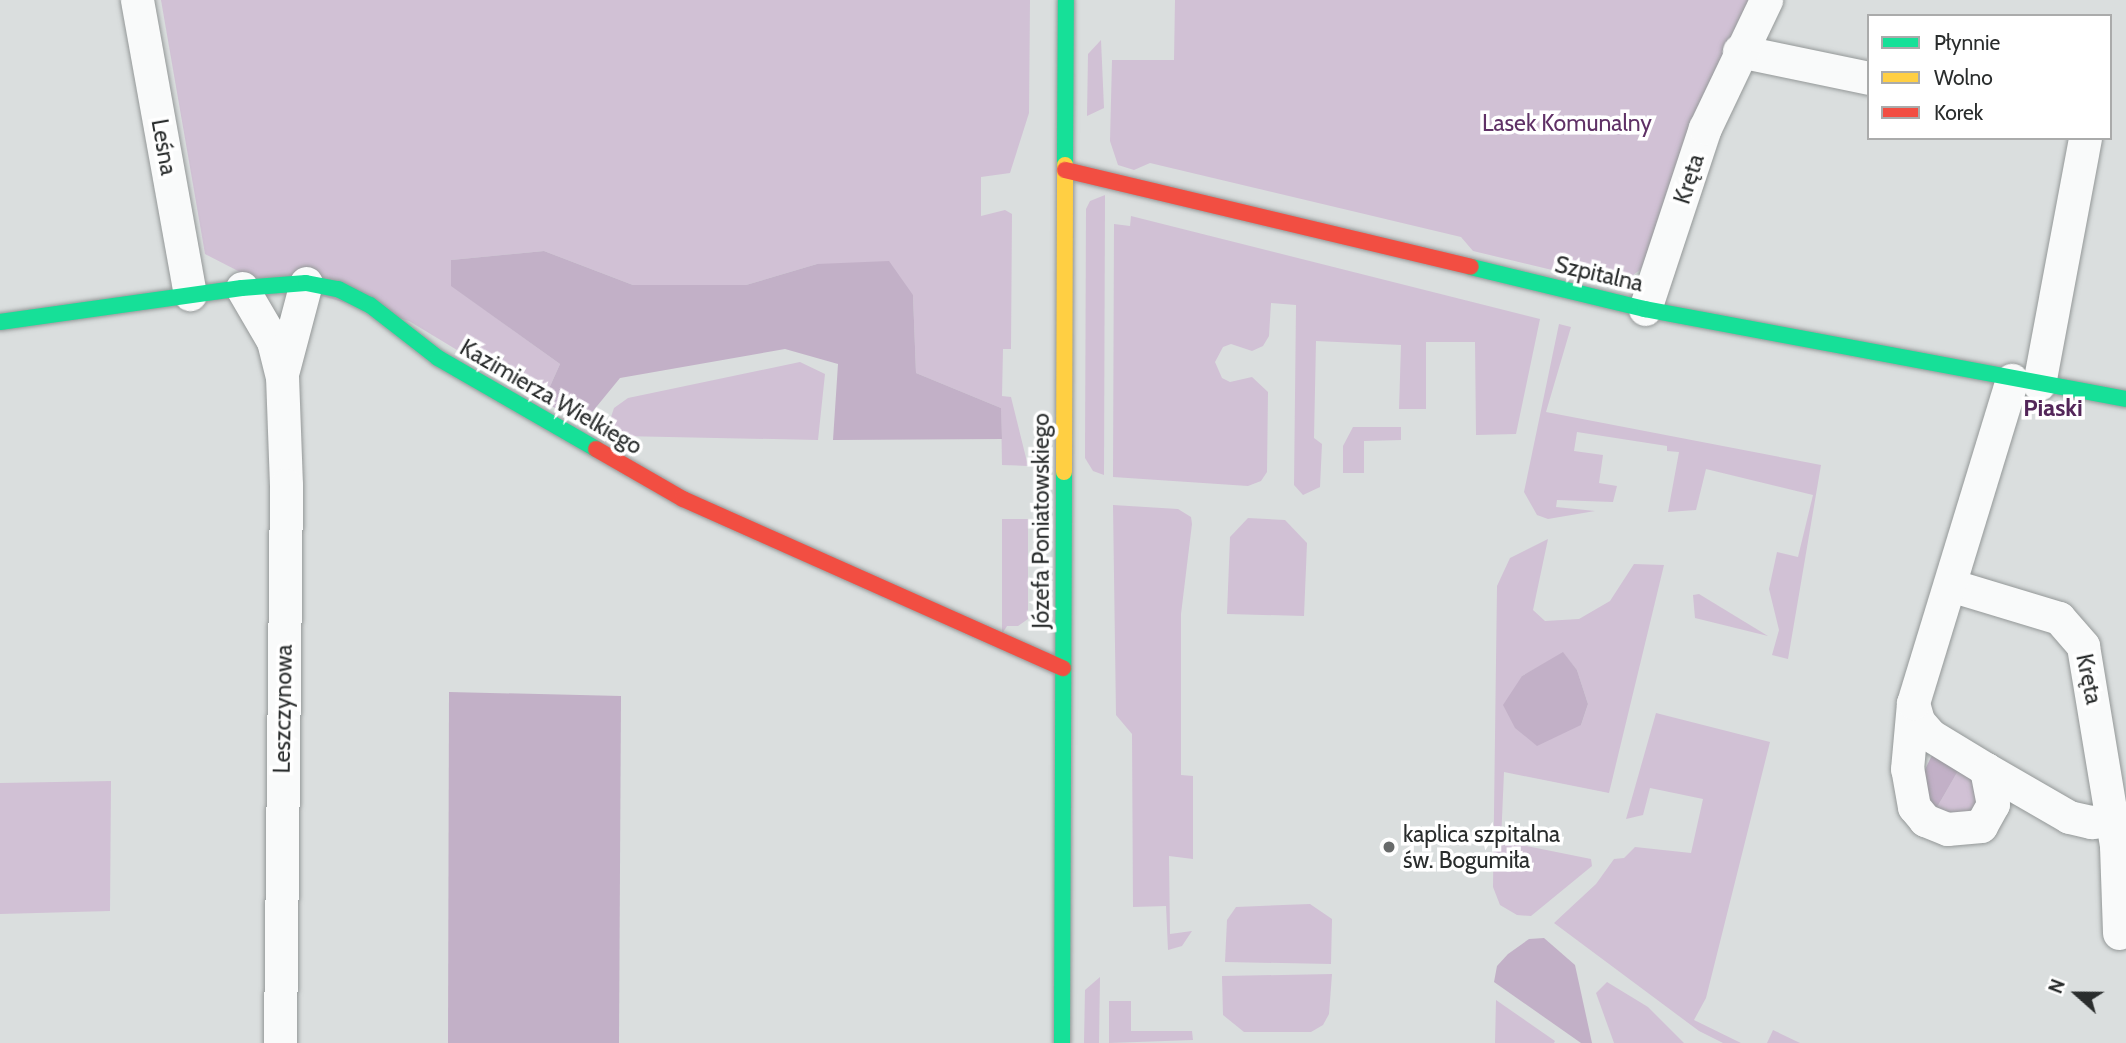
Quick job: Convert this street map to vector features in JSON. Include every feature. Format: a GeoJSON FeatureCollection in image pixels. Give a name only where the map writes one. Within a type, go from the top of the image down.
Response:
{"type":"FeatureCollection","features":[{"type":"Feature","properties":{"kind":"street","name":"Leśna"},"geometry":{"type":"LineString","coordinates":[[137,0],[190,294]]}},
{"type":"Feature","properties":{"kind":"street","name":"Józefa Poniatowskiego"},"geometry":{"type":"LineString","coordinates":[[1062,1043],[1066,0]]}},
{"type":"Feature","properties":{"kind":"street","name":"Kręta"},"geometry":{"type":"LineString","coordinates":[[1646,309],[1705,128],[1739,51],[1766,0]]}},
{"type":"Feature","properties":{"kind":"street"},"geometry":{"type":"LineString","coordinates":[[1739,51],[1867,78]]}},
{"type":"Feature","properties":{"kind":"street"},"geometry":{"type":"LineString","coordinates":[[1986,769],[1993,804],[1981,826],[1964,831],[1925,820],[1907,787],[1907,735],[1913,703],[1950,585],[2025,382],[2085,140]]}},
{"type":"Feature","properties":{"kind":"street","name":"Szpitalna"},"geometry":{"type":"LineString","coordinates":[[1065,170],[1646,309],[2126,399]]}},
{"type":"Feature","properties":{"kind":"street","name":"Kazimierza Wielkiego"},"geometry":{"type":"LineString","coordinates":[[0,322],[242,288],[306,283],[338,289],[370,305],[438,358],[683,499],[1063,668]]}},
{"type":"Feature","properties":{"kind":"street","name":"Leszczynowa"},"geometry":{"type":"LineString","coordinates":[[282,376],[306,283]]}},
{"type":"Feature","properties":{"kind":"street","name":"Leszczynowa"},"geometry":{"type":"LineString","coordinates":[[242,288],[273,341],[282,376],[286,485],[280,1043]]}},
{"type":"Feature","properties":{"kind":"street","name":"Kręta"},"geometry":{"type":"LineString","coordinates":[[1950,585],[2059,618],[2074,631],[2090,671],[2112,820],[2119,933]]}},
{"type":"Feature","properties":{"kind":"street"},"geometry":{"type":"LineString","coordinates":[[1913,703],[1918,721],[1930,735],[1986,769],[2069,817],[2091,822],[2112,820]]}},
{"type":"Feature","properties":{"kind":"green space"},"geometry":{"type":"Polygon","coordinates":[[[161,0],[1030,0],[1029,113],[1010,173],[981,177],[981,216],[1005,210],[1012,214],[1011,349],[1003,349],[1002,396],[1011,397],[1028,466],[1002,465],[1001,408],[916,373],[913,295],[817,264],[746,285],[633,285],[544,251],[451,260],[452,286],[560,364],[543,402],[409,321],[242,273],[205,254],[161,0]]]}},
{"type":"Feature","properties":{"kind":"green space","name":"Lasek Komunalny"},"geometry":{"type":"Polygon","coordinates":[[[1175,0],[1755,0],[1725,59],[1641,269],[1619,286],[1473,251],[1461,237],[1150,163],[1134,170],[1118,165],[1110,141],[1112,60],[1174,60],[1175,0]]]}},
{"type":"Feature","properties":{"kind":"green space"},"geometry":{"type":"Polygon","coordinates":[[[1101,40],[1104,108],[1087,116],[1088,54],[1101,40]]]}},
{"type":"Feature","properties":{"kind":"green space"},"geometry":{"type":"Polygon","coordinates":[[[1105,195],[1104,475],[1093,471],[1085,458],[1086,209],[1090,201],[1105,195]]]}},
{"type":"Feature","properties":{"kind":"green space"},"geometry":{"type":"Polygon","coordinates":[[[1131,216],[1540,319],[1516,434],[1476,435],[1475,342],[1426,342],[1426,409],[1399,409],[1401,345],[1316,341],[1314,438],[1322,444],[1320,487],[1303,495],[1294,485],[1296,305],[1271,303],[1269,336],[1263,346],[1252,351],[1231,344],[1223,347],[1215,362],[1222,378],[1230,382],[1252,377],[1268,392],[1267,472],[1261,481],[1248,486],[1113,477],[1114,224],[1130,226],[1131,216]]]}},
{"type":"Feature","properties":{"kind":"green space"},"geometry":{"type":"Polygon","coordinates":[[[1559,324],[1571,327],[1546,412],[1821,465],[1788,659],[1772,655],[1779,630],[1769,589],[1777,552],[1798,557],[1813,495],[1706,469],[1696,510],[1668,512],[1679,452],[1667,451],[1667,446],[1577,432],[1574,451],[1603,455],[1599,483],[1617,486],[1613,502],[1557,500],[1556,507],[1595,511],[1548,519],[1537,515],[1524,492],[1559,324]]]}},
{"type":"Feature","properties":{"kind":"green space"},"geometry":{"type":"Polygon","coordinates":[[[800,362],[825,374],[818,440],[621,436],[617,445],[607,429],[614,408],[628,398],[800,362]]]}},
{"type":"Feature","properties":{"kind":"green space"},"geometry":{"type":"Polygon","coordinates":[[[1353,427],[1401,427],[1401,440],[1364,441],[1364,473],[1343,473],[1343,446],[1353,427]]]}},
{"type":"Feature","properties":{"kind":"green space"},"geometry":{"type":"Polygon","coordinates":[[[1113,505],[1178,509],[1191,517],[1192,524],[1181,614],[1181,775],[1193,776],[1193,859],[1169,856],[1170,934],[1192,931],[1182,946],[1168,950],[1166,906],[1133,907],[1132,734],[1116,715],[1113,505]]]}},
{"type":"Feature","properties":{"kind":"green space"},"geometry":{"type":"Polygon","coordinates":[[[1248,518],[1285,520],[1307,543],[1304,616],[1227,614],[1230,537],[1248,518]]]}},
{"type":"Feature","properties":{"kind":"green space"},"geometry":{"type":"Polygon","coordinates":[[[1002,519],[1028,519],[1028,619],[1018,626],[1007,626],[1002,634],[1002,519]]]}},
{"type":"Feature","properties":{"kind":"green space"},"geometry":{"type":"Polygon","coordinates":[[[1548,539],[1533,610],[1545,621],[1579,619],[1610,601],[1634,564],[1664,565],[1609,793],[1504,772],[1501,841],[1591,859],[1592,866],[1531,916],[1517,915],[1500,905],[1493,887],[1497,586],[1510,558],[1548,539]],[[1563,653],[1522,676],[1581,725],[1588,704],[1577,670],[1563,653]]]}},
{"type":"Feature","properties":{"kind":"green space"},"geometry":{"type":"Polygon","coordinates":[[[1699,594],[1768,636],[1695,618],[1693,595],[1699,594]]]}},
{"type":"Feature","properties":{"kind":"green space"},"geometry":{"type":"Polygon","coordinates":[[[1656,713],[1770,742],[1706,998],[1694,1020],[1741,1043],[1723,1043],[1699,1031],[1554,923],[1596,884],[1614,859],[1624,858],[1635,847],[1691,853],[1703,799],[1650,788],[1643,815],[1626,819],[1656,713]]]}},
{"type":"Feature","properties":{"kind":"green space"},"geometry":{"type":"Polygon","coordinates":[[[1962,764],[1971,770],[1982,810],[1932,816],[1962,764]]]}},
{"type":"Feature","properties":{"kind":"green space"},"geometry":{"type":"Polygon","coordinates":[[[111,781],[110,911],[0,914],[0,783],[111,781]]]}},
{"type":"Feature","properties":{"kind":"green space"},"geometry":{"type":"Polygon","coordinates":[[[1310,904],[1332,919],[1331,964],[1225,962],[1227,920],[1236,907],[1310,904]]]}},
{"type":"Feature","properties":{"kind":"green space"},"geometry":{"type":"Polygon","coordinates":[[[1332,974],[1329,1014],[1323,1025],[1311,1032],[1244,1032],[1223,1015],[1222,976],[1332,974]]]}},
{"type":"Feature","properties":{"kind":"green space"},"geometry":{"type":"Polygon","coordinates":[[[1100,977],[1099,1043],[1084,1043],[1085,990],[1100,977]]]}},
{"type":"Feature","properties":{"kind":"green space"},"geometry":{"type":"Polygon","coordinates":[[[1607,982],[1648,1007],[1684,1043],[1614,1043],[1596,993],[1607,982]]]}},
{"type":"Feature","properties":{"kind":"green space"},"geometry":{"type":"Polygon","coordinates":[[[1496,1000],[1555,1041],[1554,1043],[1495,1043],[1496,1000]]]}},
{"type":"Feature","properties":{"kind":"green space"},"geometry":{"type":"Polygon","coordinates":[[[1109,1001],[1131,1001],[1131,1031],[1192,1031],[1193,1040],[1109,1043],[1109,1001]]]}},
{"type":"Feature","properties":{"kind":"green space"},"geometry":{"type":"Polygon","coordinates":[[[1773,1030],[1800,1043],[1767,1043],[1773,1030]]]}},
{"type":"Feature","properties":{"kind":"shaded area"},"geometry":{"type":"Polygon","coordinates":[[[544,251],[633,285],[746,285],[817,264],[889,261],[913,295],[916,373],[1001,408],[1002,439],[833,440],[838,364],[785,349],[620,378],[584,422],[543,402],[560,364],[451,286],[451,260],[544,251]]]}},
{"type":"Feature","properties":{"kind":"shaded area"},"geometry":{"type":"Polygon","coordinates":[[[1563,652],[1577,670],[1588,704],[1581,725],[1537,746],[1515,728],[1503,705],[1522,676],[1563,652]]]}},
{"type":"Feature","properties":{"kind":"shaded area"},"geometry":{"type":"Polygon","coordinates":[[[449,692],[621,696],[619,1043],[448,1043],[449,692]]]}},
{"type":"Feature","properties":{"kind":"shaded area"},"geometry":{"type":"Polygon","coordinates":[[[1936,747],[1962,764],[1932,816],[1915,790],[1936,747]]]}},
{"type":"Feature","properties":{"kind":"shaded area"},"geometry":{"type":"Polygon","coordinates":[[[1544,938],[1575,965],[1592,1043],[1581,1043],[1494,982],[1497,966],[1508,954],[1529,939],[1544,938]]]}},
{"type":"Feature","properties":{"kind":"traffic: fast"},"geometry":{"type":"LineString","coordinates":[[1065,165],[1066,0]]}},
{"type":"Feature","properties":{"kind":"traffic: fast"},"geometry":{"type":"LineString","coordinates":[[1471,267],[1645,309],[2126,399]]}},
{"type":"Feature","properties":{"kind":"traffic: fast"},"geometry":{"type":"LineString","coordinates":[[0,322],[242,288],[306,283],[338,289],[370,305],[438,358],[596,449]]}},
{"type":"Feature","properties":{"kind":"traffic: fast"},"geometry":{"type":"LineString","coordinates":[[1062,1043],[1064,472]]}},
{"type":"Feature","properties":{"kind":"traffic: slow"},"geometry":{"type":"LineString","coordinates":[[1064,472],[1065,165]]}},
{"type":"Feature","properties":{"kind":"traffic: jam"},"geometry":{"type":"LineString","coordinates":[[1065,170],[1471,267]]}},
{"type":"Feature","properties":{"kind":"traffic: jam"},"geometry":{"type":"LineString","coordinates":[[596,449],[683,499],[1063,668]]}},
{"type":"Feature","properties":{"kind":"place","name":"kaplica szpitalna św. Bogumiła"},"geometry":{"type":"Point","coordinates":[1389,847]}},
{"type":"Feature","properties":{"kind":"district","name":"Piaski"},"geometry":{"type":"Point","coordinates":[2053,408]}}]}
